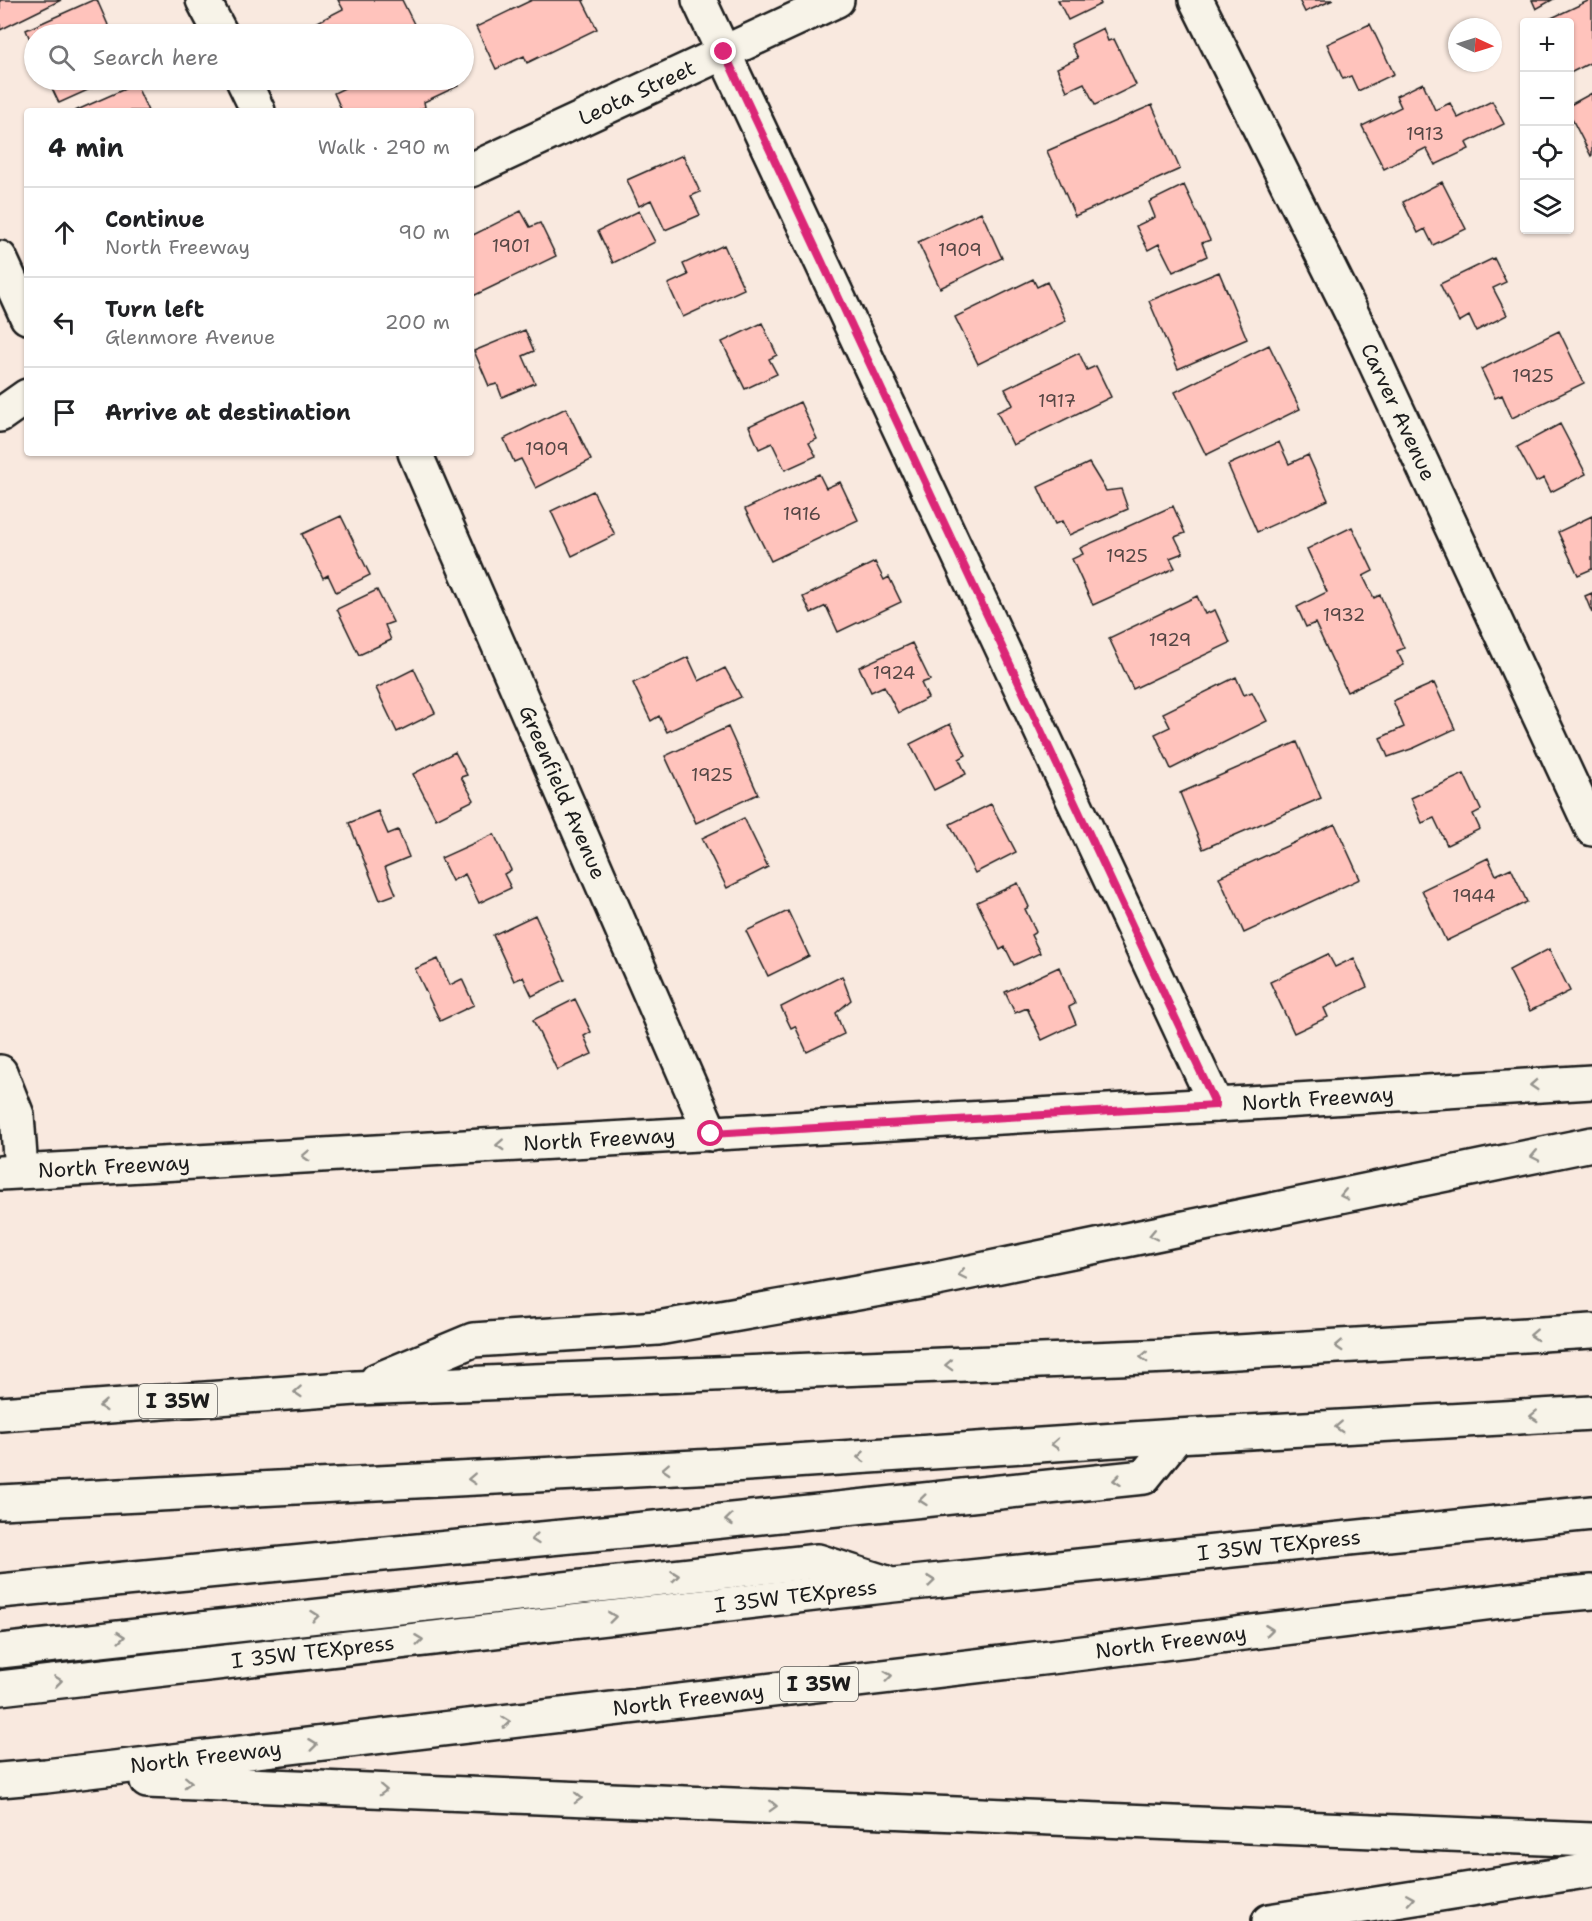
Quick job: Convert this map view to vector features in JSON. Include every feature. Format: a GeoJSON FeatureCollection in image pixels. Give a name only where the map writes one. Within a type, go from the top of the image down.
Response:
{"type":"FeatureCollection","features":[{"type":"Feature","properties":{"kind":"main road"},"geometry":{"type":"LineString","coordinates":[[204,0],[215,24]]}},
{"type":"Feature","properties":{"kind":"main road"},"geometry":{"type":"LineString","coordinates":[[699,0],[1216,1105]]}},
{"type":"Feature","properties":{"kind":"main road","name":"Leota Street"},"geometry":{"type":"LineString","coordinates":[[474,169],[837,0]]}},
{"type":"Feature","properties":{"kind":"main road","name":"Carver Avenue"},"geometry":{"type":"LineString","coordinates":[[1196,0],[1361,332],[1592,829]]}},
{"type":"Feature","properties":{"kind":"main road"},"geometry":{"type":"LineString","coordinates":[[248,90],[257,108]]}},
{"type":"Feature","properties":{"kind":"main road"},"geometry":{"type":"LineString","coordinates":[[0,258],[24,310]]}},
{"type":"Feature","properties":{"kind":"main road"},"geometry":{"type":"LineString","coordinates":[[0,415],[24,398]]}},
{"type":"Feature","properties":{"kind":"main road","name":"Greenfield Avenue"},"geometry":{"type":"LineString","coordinates":[[416,456],[711,1134]]}},
{"type":"Feature","properties":{"kind":"main road"},"geometry":{"type":"LineString","coordinates":[[0,1072],[9,1115],[11,1172]]}},
{"type":"Feature","properties":{"kind":"main road","name":"North Freeway"},"geometry":{"type":"LineString","coordinates":[[11,1172],[711,1134],[1592,1082]]}},
{"type":"Feature","properties":{"kind":"main road"},"geometry":{"type":"LineString","coordinates":[[356,1388],[473,1340],[658,1328],[682,1324],[937,1279],[1592,1144]]}},
{"type":"Feature","properties":{"kind":"main road","name":"I 35W"},"geometry":{"type":"LineString","coordinates":[[0,1414],[356,1388],[1157,1357],[1592,1331]]}},
{"type":"Feature","properties":{"kind":"main road"},"geometry":{"type":"LineString","coordinates":[[0,1502],[692,1468],[1177,1436],[1592,1413]]}},
{"type":"Feature","properties":{"kind":"main road"},"geometry":{"type":"LineString","coordinates":[[0,1591],[665,1527],[1144,1477],[1177,1436]]}},
{"type":"Feature","properties":{"kind":"main road","name":"I 35W TEXpress"},"geometry":{"type":"LineString","coordinates":[[0,1688],[893,1585],[1592,1513]]}},
{"type":"Feature","properties":{"kind":"main road"},"geometry":{"type":"LineString","coordinates":[[0,1651],[818,1561],[893,1585]]}},
{"type":"Feature","properties":{"kind":"main road","name":"North Freeway"},"geometry":{"type":"LineString","coordinates":[[0,1780],[1071,1654],[1533,1597],[1592,1592]]}},
{"type":"Feature","properties":{"kind":"main road"},"geometry":{"type":"LineString","coordinates":[[46,1776],[1592,1840]]}},
{"type":"Feature","properties":{"kind":"main road"},"geometry":{"type":"LineString","coordinates":[[1269,1921],[1592,1870]]}},
{"type":"Feature","properties":{"kind":"building"},"geometry":{"type":"Polygon","coordinates":[[[0,0],[61,0],[0,30],[0,0]]]}},
{"type":"Feature","properties":{"kind":"building"},"geometry":{"type":"Polygon","coordinates":[[[97,0],[108,24],[39,24],[97,0]]]}},
{"type":"Feature","properties":{"kind":"building"},"geometry":{"type":"Polygon","coordinates":[[[338,0],[402,0],[414,24],[314,24],[343,9],[338,0]]]}},
{"type":"Feature","properties":{"kind":"building"},"geometry":{"type":"Polygon","coordinates":[[[532,0],[585,0],[583,1],[597,29],[527,63],[524,56],[496,69],[476,27],[532,0]]]}},
{"type":"Feature","properties":{"kind":"building"},"geometry":{"type":"Polygon","coordinates":[[[1058,0],[1099,0],[1101,4],[1068,20],[1058,0]]]}},
{"type":"Feature","properties":{"kind":"building"},"geometry":{"type":"Polygon","coordinates":[[[1299,0],[1333,0],[1305,12],[1299,0]]]}},
{"type":"Feature","properties":{"kind":"building"},"geometry":{"type":"Polygon","coordinates":[[[1532,0],[1552,0],[1536,9],[1532,0]]]}},
{"type":"Feature","properties":{"kind":"building"},"geometry":{"type":"Polygon","coordinates":[[[1592,0],[1592,62],[1574,71],[1574,18],[1552,18],[1592,0]]]}},
{"type":"Feature","properties":{"kind":"building"},"geometry":{"type":"Polygon","coordinates":[[[1370,24],[1394,74],[1358,91],[1351,76],[1343,79],[1327,44],[1370,24]]]}},
{"type":"Feature","properties":{"kind":"building"},"geometry":{"type":"Polygon","coordinates":[[[1103,28],[1108,41],[1114,39],[1136,85],[1095,105],[1084,83],[1067,91],[1057,68],[1078,58],[1071,44],[1103,28]]]}},
{"type":"Feature","properties":{"kind":"building"},"geometry":{"type":"Polygon","coordinates":[[[1423,83],[1435,110],[1450,103],[1458,118],[1492,101],[1504,124],[1466,143],[1469,149],[1435,165],[1426,148],[1384,169],[1362,126],[1401,107],[1396,96],[1423,83]]]}},
{"type":"Feature","properties":{"kind":"building"},"geometry":{"type":"Polygon","coordinates":[[[53,90],[88,90],[59,103],[53,90]]]}},
{"type":"Feature","properties":{"kind":"building"},"geometry":{"type":"Polygon","coordinates":[[[122,90],[139,90],[147,108],[82,108],[122,90]]]}},
{"type":"Feature","properties":{"kind":"building"},"geometry":{"type":"Polygon","coordinates":[[[340,90],[450,90],[424,102],[425,107],[423,108],[341,108],[334,93],[340,90]]]}},
{"type":"Feature","properties":{"kind":"building"},"geometry":{"type":"Polygon","coordinates":[[[1592,93],[1591,156],[1574,123],[1574,103],[1592,93]]]}},
{"type":"Feature","properties":{"kind":"building"},"geometry":{"type":"Polygon","coordinates":[[[1152,105],[1180,169],[1075,216],[1047,151],[1152,105]]]}},
{"type":"Feature","properties":{"kind":"building"},"geometry":{"type":"Polygon","coordinates":[[[683,155],[700,192],[691,196],[700,215],[665,230],[651,200],[639,206],[627,180],[683,155]]]}},
{"type":"Feature","properties":{"kind":"building"},"geometry":{"type":"Polygon","coordinates":[[[1442,182],[1466,229],[1433,245],[1425,229],[1418,233],[1403,202],[1442,182]]]}},
{"type":"Feature","properties":{"kind":"building"},"geometry":{"type":"Polygon","coordinates":[[[1184,185],[1210,240],[1202,243],[1207,256],[1173,272],[1159,244],[1148,250],[1136,226],[1155,217],[1149,202],[1184,185]]]}},
{"type":"Feature","properties":{"kind":"building"},"geometry":{"type":"Polygon","coordinates":[[[521,211],[530,227],[540,223],[556,256],[474,296],[474,234],[521,211]]]}},
{"type":"Feature","properties":{"kind":"building"},"geometry":{"type":"Polygon","coordinates":[[[639,211],[655,242],[613,263],[598,231],[639,211]]]}},
{"type":"Feature","properties":{"kind":"building"},"geometry":{"type":"Polygon","coordinates":[[[981,212],[1002,258],[940,288],[918,242],[981,212]]]}},
{"type":"Feature","properties":{"kind":"building"},"geometry":{"type":"Polygon","coordinates":[[[724,245],[744,289],[683,317],[668,284],[688,275],[683,264],[724,245]]]}},
{"type":"Feature","properties":{"kind":"building"},"geometry":{"type":"Polygon","coordinates":[[[1494,258],[1506,282],[1493,288],[1507,315],[1476,331],[1469,316],[1459,322],[1440,284],[1494,258]]]}},
{"type":"Feature","properties":{"kind":"building"},"geometry":{"type":"Polygon","coordinates":[[[1219,272],[1247,339],[1178,369],[1149,301],[1219,272]]]}},
{"type":"Feature","properties":{"kind":"building"},"geometry":{"type":"Polygon","coordinates":[[[1033,279],[1037,287],[1047,282],[1066,321],[978,364],[955,317],[1033,279]]]}},
{"type":"Feature","properties":{"kind":"building"},"geometry":{"type":"Polygon","coordinates":[[[762,323],[777,355],[769,359],[777,374],[745,389],[722,342],[762,323]]]}},
{"type":"Feature","properties":{"kind":"building"},"geometry":{"type":"Polygon","coordinates":[[[525,330],[534,351],[523,356],[535,383],[502,397],[497,384],[489,386],[474,351],[525,330]]]}},
{"type":"Feature","properties":{"kind":"building"},"geometry":{"type":"Polygon","coordinates":[[[1559,331],[1584,383],[1512,418],[1502,395],[1495,398],[1481,369],[1559,331]]]}},
{"type":"Feature","properties":{"kind":"building"},"geometry":{"type":"Polygon","coordinates":[[[1269,345],[1300,409],[1206,455],[1175,392],[1269,345]]]}},
{"type":"Feature","properties":{"kind":"building"},"geometry":{"type":"Polygon","coordinates":[[[1079,353],[1087,370],[1096,366],[1111,397],[1013,445],[997,412],[1013,405],[1005,389],[1079,353]]]}},
{"type":"Feature","properties":{"kind":"building"},"geometry":{"type":"Polygon","coordinates":[[[800,402],[817,439],[809,443],[816,456],[785,470],[772,443],[759,449],[749,426],[800,402]]]}},
{"type":"Feature","properties":{"kind":"building"},"geometry":{"type":"Polygon","coordinates":[[[566,408],[591,460],[536,488],[521,459],[514,462],[504,439],[566,408]]]}},
{"type":"Feature","properties":{"kind":"building"},"geometry":{"type":"Polygon","coordinates":[[[1560,424],[1586,474],[1551,492],[1544,478],[1536,482],[1517,447],[1560,424]]]}},
{"type":"Feature","properties":{"kind":"building"},"geometry":{"type":"Polygon","coordinates":[[[1279,442],[1289,464],[1308,455],[1328,500],[1257,532],[1228,465],[1279,442]]]}},
{"type":"Feature","properties":{"kind":"building"},"geometry":{"type":"Polygon","coordinates":[[[1089,463],[1106,491],[1121,489],[1128,509],[1069,535],[1062,521],[1055,524],[1038,487],[1089,463]]]}},
{"type":"Feature","properties":{"kind":"building"},"geometry":{"type":"Polygon","coordinates":[[[819,474],[826,488],[840,482],[858,520],[771,561],[745,509],[819,474]]]}},
{"type":"Feature","properties":{"kind":"building"},"geometry":{"type":"Polygon","coordinates":[[[593,491],[615,535],[572,556],[551,511],[593,491]]]}},
{"type":"Feature","properties":{"kind":"building"},"geometry":{"type":"Polygon","coordinates":[[[1173,506],[1185,533],[1175,537],[1183,553],[1170,558],[1175,568],[1093,605],[1072,559],[1083,554],[1080,548],[1173,506]]]}},
{"type":"Feature","properties":{"kind":"building"},"geometry":{"type":"Polygon","coordinates":[[[341,516],[370,575],[336,592],[328,575],[323,578],[302,534],[341,516]]]}},
{"type":"Feature","properties":{"kind":"building"},"geometry":{"type":"Polygon","coordinates":[[[1592,516],[1592,569],[1578,575],[1558,532],[1592,516]]]}},
{"type":"Feature","properties":{"kind":"building"},"geometry":{"type":"Polygon","coordinates":[[[1352,527],[1373,571],[1363,576],[1374,598],[1380,595],[1404,648],[1397,651],[1404,665],[1347,692],[1315,623],[1306,627],[1297,607],[1327,592],[1307,549],[1352,527]]]}},
{"type":"Feature","properties":{"kind":"building"},"geometry":{"type":"Polygon","coordinates":[[[875,562],[884,580],[889,577],[901,602],[838,632],[826,606],[811,613],[803,597],[875,562]]]}},
{"type":"Feature","properties":{"kind":"building"},"geometry":{"type":"Polygon","coordinates":[[[377,590],[393,622],[385,625],[391,640],[359,655],[337,609],[377,590]]]}},
{"type":"Feature","properties":{"kind":"building"},"geometry":{"type":"Polygon","coordinates":[[[1592,593],[1592,613],[1585,596],[1592,593]]]}},
{"type":"Feature","properties":{"kind":"building"},"geometry":{"type":"Polygon","coordinates":[[[1197,596],[1205,614],[1215,610],[1230,643],[1133,689],[1109,638],[1197,596]]]}},
{"type":"Feature","properties":{"kind":"building"},"geometry":{"type":"Polygon","coordinates":[[[912,643],[930,680],[921,683],[928,698],[898,713],[884,686],[871,692],[859,667],[912,643]]]}},
{"type":"Feature","properties":{"kind":"building"},"geometry":{"type":"Polygon","coordinates":[[[688,657],[699,681],[725,668],[741,697],[667,732],[659,716],[651,721],[633,683],[688,657]]]}},
{"type":"Feature","properties":{"kind":"building"},"geometry":{"type":"Polygon","coordinates":[[[414,669],[435,713],[397,732],[376,688],[414,669]]]}},
{"type":"Feature","properties":{"kind":"building"},"geometry":{"type":"Polygon","coordinates":[[[1236,677],[1244,695],[1252,692],[1267,721],[1171,769],[1155,734],[1170,727],[1163,713],[1236,677]]]}},
{"type":"Feature","properties":{"kind":"building"},"geometry":{"type":"Polygon","coordinates":[[[1434,683],[1455,729],[1388,757],[1380,738],[1404,727],[1393,701],[1434,683]]]}},
{"type":"Feature","properties":{"kind":"building"},"geometry":{"type":"Polygon","coordinates":[[[950,724],[966,755],[959,759],[966,774],[934,790],[910,744],[950,724]]]}},
{"type":"Feature","properties":{"kind":"building"},"geometry":{"type":"Polygon","coordinates":[[[728,727],[758,794],[696,823],[665,756],[728,727]]]}},
{"type":"Feature","properties":{"kind":"building"},"geometry":{"type":"Polygon","coordinates":[[[1297,742],[1321,798],[1203,849],[1180,793],[1297,742]]]}},
{"type":"Feature","properties":{"kind":"building"},"geometry":{"type":"Polygon","coordinates":[[[455,752],[467,775],[461,777],[474,800],[436,819],[413,774],[455,752]]]}},
{"type":"Feature","properties":{"kind":"building"},"geometry":{"type":"Polygon","coordinates":[[[1464,774],[1481,810],[1473,814],[1480,829],[1447,845],[1434,818],[1422,823],[1411,798],[1464,774]]]}},
{"type":"Feature","properties":{"kind":"building"},"geometry":{"type":"Polygon","coordinates":[[[991,804],[1016,852],[975,873],[950,824],[991,804]]]}},
{"type":"Feature","properties":{"kind":"building"},"geometry":{"type":"Polygon","coordinates":[[[378,811],[388,834],[398,830],[409,857],[385,867],[396,894],[380,900],[349,823],[378,811]]]}},
{"type":"Feature","properties":{"kind":"building"},"geometry":{"type":"Polygon","coordinates":[[[744,818],[768,867],[727,888],[702,838],[744,818]]]}},
{"type":"Feature","properties":{"kind":"building"},"geometry":{"type":"Polygon","coordinates":[[[1335,824],[1360,879],[1244,933],[1219,877],[1335,824]]]}},
{"type":"Feature","properties":{"kind":"building"},"geometry":{"type":"Polygon","coordinates":[[[494,834],[511,870],[504,874],[511,888],[479,903],[465,874],[452,881],[441,858],[494,834]]]}},
{"type":"Feature","properties":{"kind":"building"},"geometry":{"type":"Polygon","coordinates":[[[1488,858],[1496,875],[1511,868],[1527,902],[1446,941],[1422,890],[1488,858]]]}},
{"type":"Feature","properties":{"kind":"building"},"geometry":{"type":"Polygon","coordinates":[[[1018,883],[1029,907],[1025,909],[1036,932],[1031,935],[1040,953],[1014,965],[1005,947],[1000,950],[977,902],[1018,883]]]}},
{"type":"Feature","properties":{"kind":"building"},"geometry":{"type":"Polygon","coordinates":[[[788,911],[809,956],[768,976],[746,931],[788,911]]]}},
{"type":"Feature","properties":{"kind":"building"},"geometry":{"type":"Polygon","coordinates":[[[535,915],[565,980],[532,996],[523,977],[514,981],[493,935],[535,915]]]}},
{"type":"Feature","properties":{"kind":"building"},"geometry":{"type":"Polygon","coordinates":[[[1549,949],[1570,991],[1530,1011],[1509,970],[1549,949]]]}},
{"type":"Feature","properties":{"kind":"building"},"geometry":{"type":"Polygon","coordinates":[[[1328,954],[1335,967],[1354,958],[1367,987],[1324,1008],[1328,1017],[1294,1033],[1270,982],[1328,954]]]}},
{"type":"Feature","properties":{"kind":"building"},"geometry":{"type":"Polygon","coordinates":[[[438,959],[450,985],[462,979],[474,1005],[440,1021],[415,969],[438,959]]]}},
{"type":"Feature","properties":{"kind":"building"},"geometry":{"type":"Polygon","coordinates":[[[1059,967],[1075,1004],[1069,1007],[1076,1024],[1042,1040],[1027,1008],[1015,1013],[1005,992],[1059,967]]]}},
{"type":"Feature","properties":{"kind":"building"},"geometry":{"type":"Polygon","coordinates":[[[842,976],[851,1000],[836,1013],[844,1034],[807,1052],[795,1026],[791,1028],[781,1007],[842,976]]]}},
{"type":"Feature","properties":{"kind":"building"},"geometry":{"type":"Polygon","coordinates":[[[575,999],[591,1032],[584,1036],[592,1054],[557,1070],[533,1020],[575,999]]]}},
{"type":"Feature","properties":{"kind":"route"},"geometry":{"type":"LineString","coordinates":[[711,1134],[1216,1105],[724,52]]}}]}
